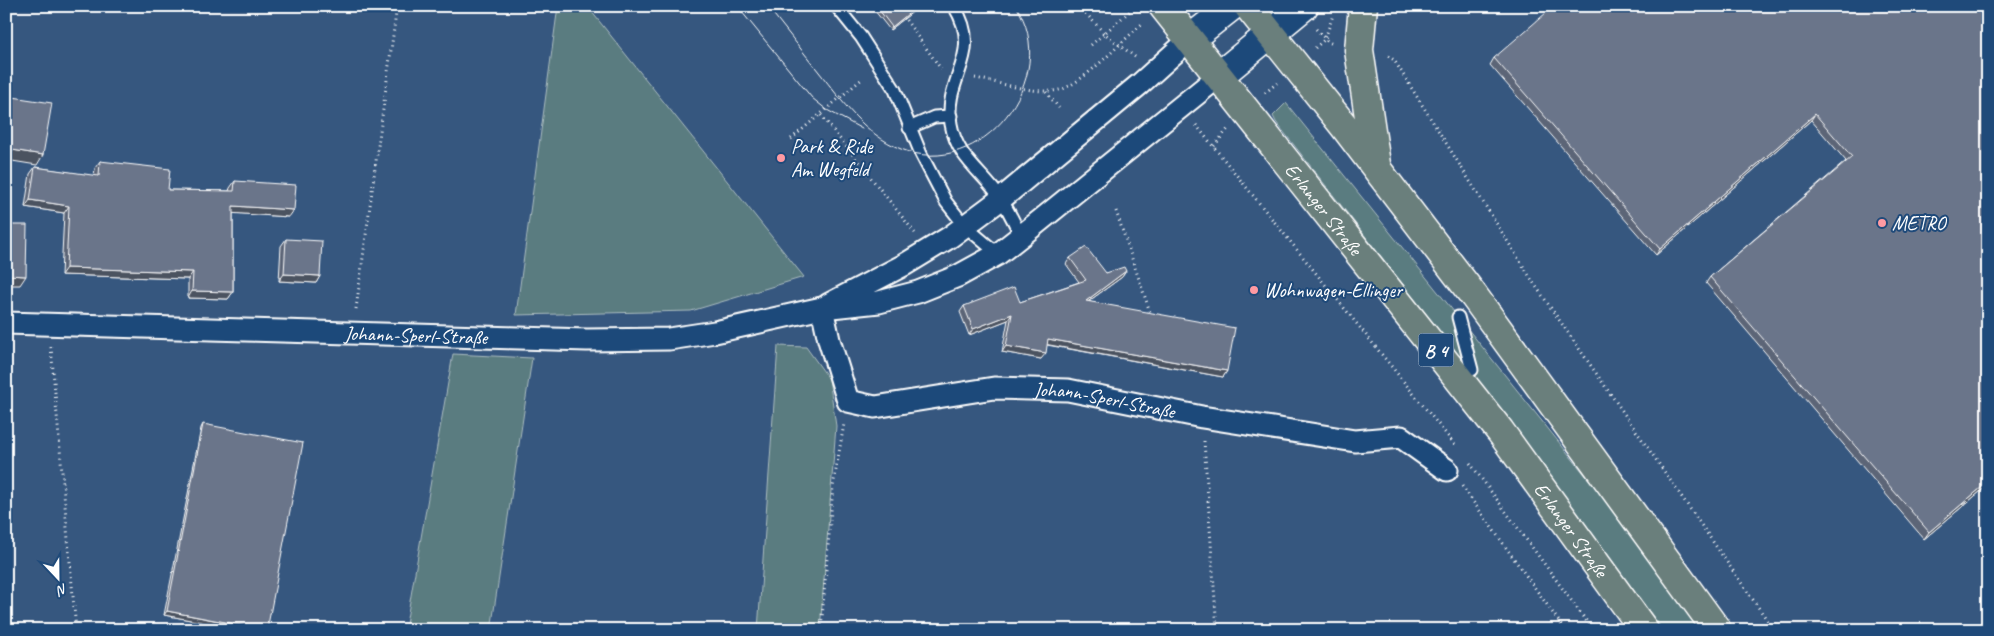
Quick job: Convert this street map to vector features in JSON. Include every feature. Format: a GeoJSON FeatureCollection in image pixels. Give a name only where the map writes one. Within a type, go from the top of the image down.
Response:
{"type":"FeatureCollection","features":[{"type":"Feature","properties":{"kind":"main road"},"geometry":{"type":"LineString","coordinates":[[1248,6],[1377,168],[1474,296],[1717,630]]}},
{"type":"Feature","properties":{"kind":"main road"},"geometry":{"type":"LineString","coordinates":[[1363,6],[1359,50],[1377,168]]}},
{"type":"Feature","properties":{"kind":"main road","name":"Erlanger Straße"},"geometry":{"type":"LineString","coordinates":[[1155,13],[1190,39],[1500,431],[1644,630]]}},
{"type":"Feature","properties":{"kind":"street","name":"Johann-Sperl-Straße"},"geometry":{"type":"LineString","coordinates":[[822,308],[930,250],[965,226],[1001,199],[1140,84],[1190,39],[1232,6]]}},
{"type":"Feature","properties":{"kind":"street"},"geometry":{"type":"LineString","coordinates":[[1219,76],[1304,6]]}},
{"type":"Feature","properties":{"kind":"street","name":"Johann-Sperl-Straße"},"geometry":{"type":"LineString","coordinates":[[6,323],[587,340],[669,339],[715,332],[822,308],[879,302],[918,292],[958,276],[998,254],[1182,108],[1219,76]]}},
{"type":"Feature","properties":{"kind":"street"},"geometry":{"type":"LineString","coordinates":[[822,308],[829,340],[848,401]]}},
{"type":"Feature","properties":{"kind":"street","name":"Johann-Sperl-Straße"},"geometry":{"type":"LineString","coordinates":[[848,401],[875,407],[994,388],[1068,390],[1202,417],[1355,441],[1401,437],[1447,470]]}},
{"type":"Feature","properties":{"kind":"lane"},"geometry":{"type":"LineString","coordinates":[[836,6],[861,37],[891,83],[909,128],[942,197],[965,226],[998,254]]}},
{"type":"Feature","properties":{"kind":"lane"},"geometry":{"type":"LineString","coordinates":[[954,6],[964,24],[967,47],[954,91],[951,125],[965,159],[1001,199],[1022,236]]}},
{"type":"Feature","properties":{"kind":"lane"},"geometry":{"type":"LineString","coordinates":[[909,128],[934,117],[951,116]]}},
{"type":"Feature","properties":{"kind":"lane"},"geometry":{"type":"LineString","coordinates":[[1458,317],[1472,370]]}},
{"type":"Feature","properties":{"kind":"path"},"geometry":{"type":"LineString","coordinates":[[353,332],[397,6]]}},
{"type":"Feature","properties":{"kind":"path"},"geometry":{"type":"LineString","coordinates":[[1079,6],[1118,45]]}},
{"type":"Feature","properties":{"kind":"path"},"geometry":{"type":"LineString","coordinates":[[1091,45],[1130,11]]}},
{"type":"Feature","properties":{"kind":"path"},"geometry":{"type":"LineString","coordinates":[[1059,108],[1046,91],[1060,90],[1075,83],[1155,13]]}},
{"type":"Feature","properties":{"kind":"path"},"geometry":{"type":"LineString","coordinates":[[1214,146],[1245,110],[1296,67],[1325,39],[1334,13]]}},
{"type":"Feature","properties":{"kind":"path"},"geometry":{"type":"LineString","coordinates":[[1384,54],[1394,60],[1535,285],[1774,630]]}},
{"type":"Feature","properties":{"kind":"path"},"geometry":{"type":"LineString","coordinates":[[791,139],[862,79]]}},
{"type":"Feature","properties":{"kind":"path"},"geometry":{"type":"LineString","coordinates":[[1182,108],[1461,452]]}},
{"type":"Feature","properties":{"kind":"path"},"geometry":{"type":"LineString","coordinates":[[821,115],[930,250]]}},
{"type":"Feature","properties":{"kind":"path"},"geometry":{"type":"LineString","coordinates":[[1116,211],[1152,317],[1143,315]]}},
{"type":"Feature","properties":{"kind":"path"},"geometry":{"type":"LineString","coordinates":[[49,324],[76,630]]}},
{"type":"Feature","properties":{"kind":"path"},"geometry":{"type":"LineString","coordinates":[[822,630],[833,487],[848,401]]}},
{"type":"Feature","properties":{"kind":"path"},"geometry":{"type":"LineString","coordinates":[[1202,417],[1217,630]]}},
{"type":"Feature","properties":{"kind":"path"},"geometry":{"type":"LineString","coordinates":[[1467,460],[1593,630]]}},
{"type":"Feature","properties":{"kind":"path"},"geometry":{"type":"LineString","coordinates":[[1447,470],[1464,487],[1565,630]]}},
{"type":"Feature","properties":{"kind":"green space"},"geometry":{"type":"Polygon","coordinates":[[[558,6],[587,6],[804,277],[691,311],[516,315],[558,6]]]}},
{"type":"Feature","properties":{"kind":"green space"},"geometry":{"type":"Polygon","coordinates":[[[1286,103],[1607,502],[1701,630],[1663,630],[1520,434],[1276,122],[1273,116],[1286,103]]]}},
{"type":"Feature","properties":{"kind":"green space"},"geometry":{"type":"Polygon","coordinates":[[[778,346],[806,347],[829,379],[836,426],[820,630],[758,630],[778,346]]]}},
{"type":"Feature","properties":{"kind":"green space"},"geometry":{"type":"Polygon","coordinates":[[[453,354],[532,358],[491,630],[405,630],[453,354]]]}},
{"type":"Feature","properties":{"kind":"building"},"geometry":{"type":"Polygon","coordinates":[[[876,6],[918,6],[892,27],[876,6]]]}},
{"type":"Feature","properties":{"kind":"building","name":"METRO"},"geometry":{"type":"Polygon","coordinates":[[[1554,6],[1988,6],[1988,482],[1929,532],[1710,277],[1852,157],[1815,114],[1660,249],[1494,58],[1554,6]]]}},
{"type":"Feature","properties":{"kind":"building"},"geometry":{"type":"Polygon","coordinates":[[[6,96],[52,103],[43,155],[6,149],[6,96]]]}},
{"type":"Feature","properties":{"kind":"building"},"geometry":{"type":"Polygon","coordinates":[[[100,161],[170,169],[168,190],[234,191],[235,181],[296,185],[294,210],[233,206],[233,292],[192,291],[193,272],[66,268],[69,206],[30,200],[35,167],[99,176],[100,161]]]}},
{"type":"Feature","properties":{"kind":"building"},"geometry":{"type":"Polygon","coordinates":[[[6,225],[27,225],[26,276],[6,275],[6,225]]]}},
{"type":"Feature","properties":{"kind":"building"},"geometry":{"type":"Polygon","coordinates":[[[286,239],[322,241],[320,276],[284,274],[286,239]]]}},
{"type":"Feature","properties":{"kind":"building"},"geometry":{"type":"Polygon","coordinates":[[[1086,247],[1106,273],[1124,267],[1126,271],[1086,301],[1235,328],[1227,371],[1048,339],[1046,353],[1006,346],[1012,314],[973,329],[964,306],[1014,287],[1020,302],[1086,280],[1070,258],[1086,247]]]}},
{"type":"Feature","properties":{"kind":"building"},"geometry":{"type":"Polygon","coordinates":[[[203,424],[303,443],[267,630],[167,611],[203,424]]]}},
{"type":"Feature","properties":{"kind":"tram line"},"geometry":{"type":"LineString","coordinates":[[737,6],[812,98],[827,110],[862,129]]}},
{"type":"Feature","properties":{"kind":"tram line"},"geometry":{"type":"LineString","coordinates":[[767,6],[846,106],[865,126],[888,143],[901,149],[931,155],[959,151],[985,137],[1006,116],[1021,91],[1029,63],[1028,34],[1016,6]]}},
{"type":"Feature","properties":{"kind":"place","name":"Park & Ride Am Wegfeld"},"geometry":{"type":"Point","coordinates":[781,158]}},
{"type":"Feature","properties":{"kind":"place","name":"METRO"},"geometry":{"type":"Point","coordinates":[1882,223]}},
{"type":"Feature","properties":{"kind":"place","name":"Wohnwagen-Ellinger"},"geometry":{"type":"Point","coordinates":[1254,290]}}]}
